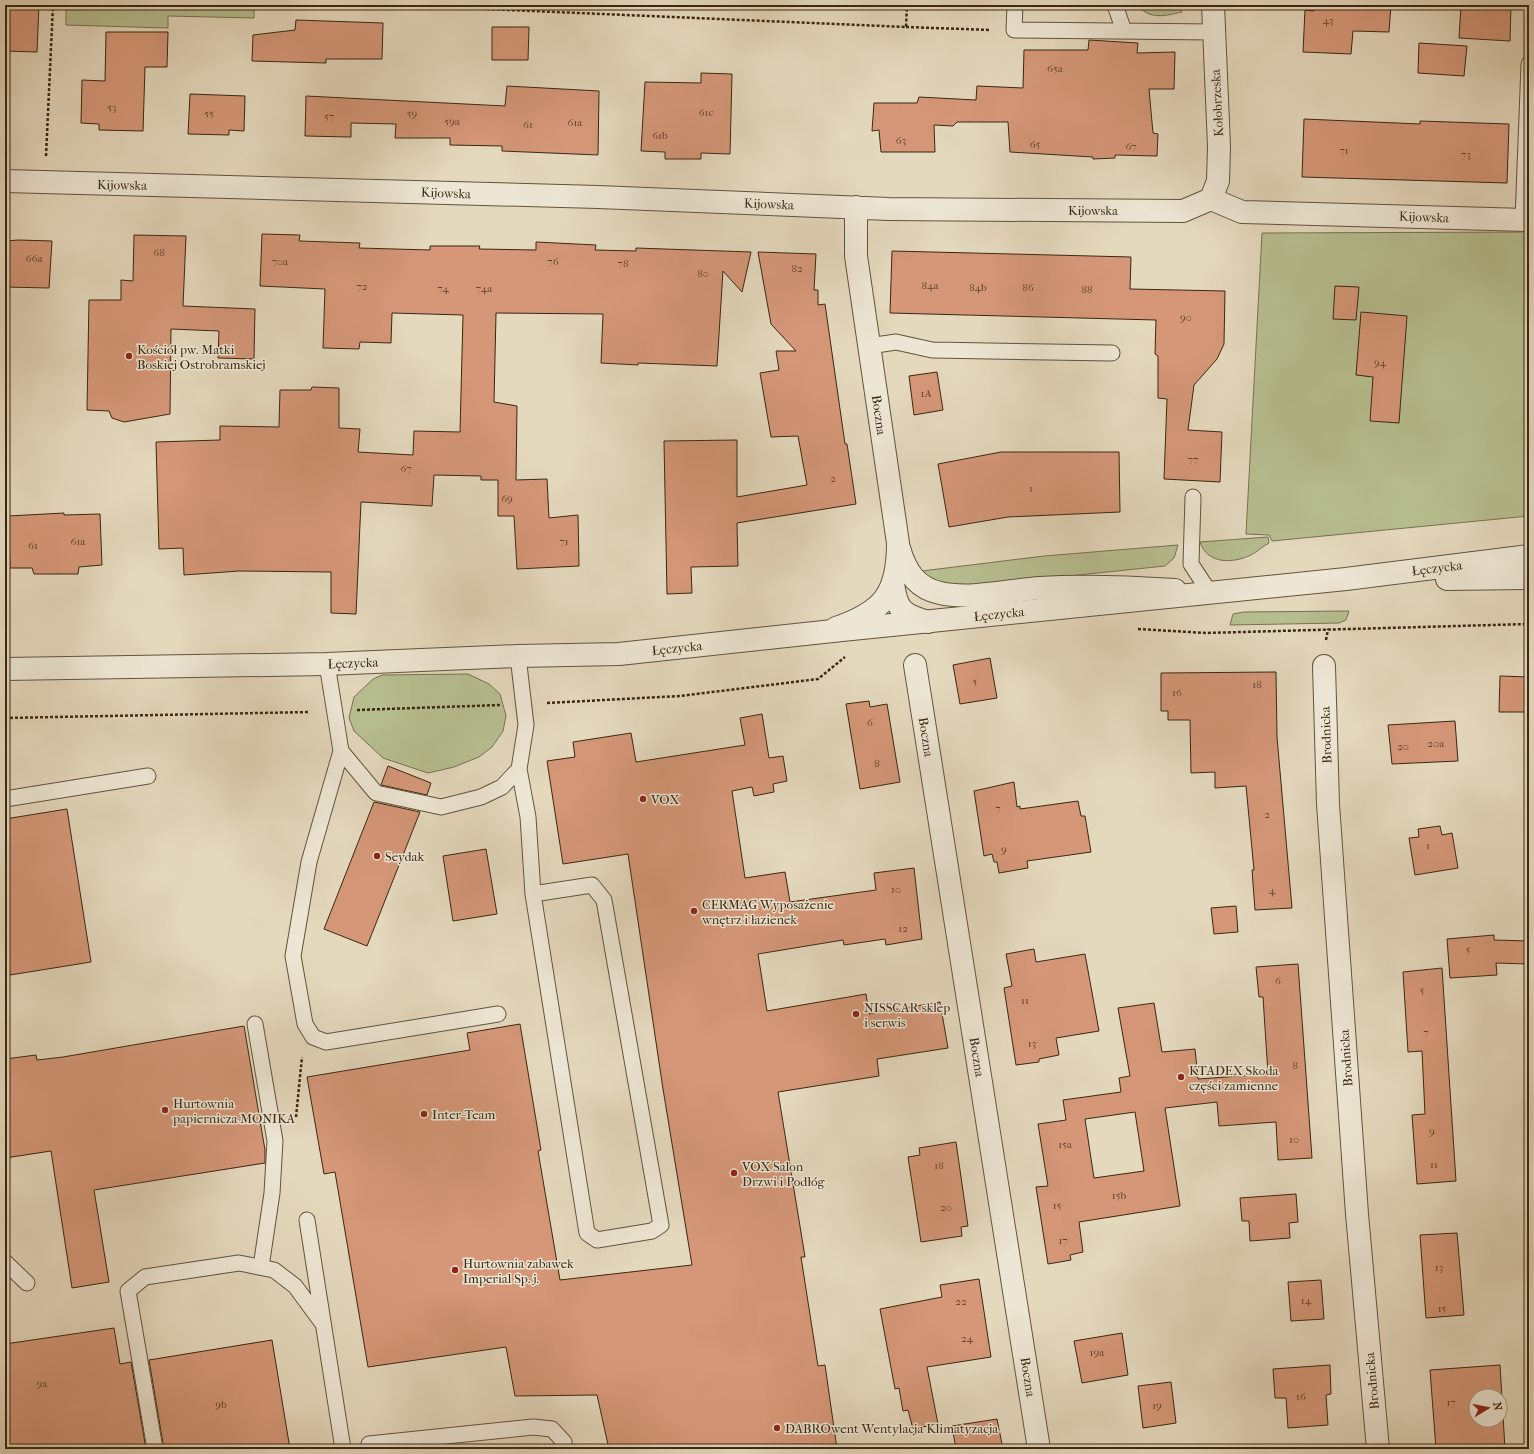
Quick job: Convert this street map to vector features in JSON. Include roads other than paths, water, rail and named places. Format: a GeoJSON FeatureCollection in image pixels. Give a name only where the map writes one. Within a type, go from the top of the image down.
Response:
{"type":"FeatureCollection","features":[{"type":"Feature","properties":{"kind":"street","name":"Kołobrzeska"},"geometry":{"type":"LineString","coordinates":[[1211,199],[1218,181],[1219,146],[1213,5]]}},
{"type":"Feature","properties":{"kind":"street","name":"Kijowska"},"geometry":{"type":"LineString","coordinates":[[5,181],[591,197],[856,208],[1183,211],[1211,199],[1242,212],[1526,220]]}},
{"type":"Feature","properties":{"kind":"street","name":"Boczna"},"geometry":{"type":"LineString","coordinates":[[826,632],[858,620],[873,611],[884,600],[893,584],[898,556],[898,543],[856,256],[856,208]]}},
{"type":"Feature","properties":{"kind":"street"},"geometry":{"type":"LineString","coordinates":[[898,543],[904,564],[910,575],[919,583],[940,593],[980,594],[1040,588],[1108,586],[1210,593]]}},
{"type":"Feature","properties":{"kind":"street","name":"Łęczycka"},"geometry":{"type":"LineString","coordinates":[[5,669],[326,664],[518,656],[619,654],[1346,579],[1529,556]]}},
{"type":"Feature","properties":{"kind":"street","name":"Łęczycka"},"geometry":{"type":"LineString","coordinates":[[1346,579],[1529,578]]}},
{"type":"Feature","properties":{"kind":"street"},"geometry":{"type":"LineString","coordinates":[[893,584],[895,597],[900,608],[908,616],[928,622]]}},
{"type":"Feature","properties":{"kind":"street","name":"Boczna"},"geometry":{"type":"LineString","coordinates":[[915,665],[1039,1449]]}},
{"type":"Feature","properties":{"kind":"street","name":"Brodnicka"},"geometry":{"type":"LineString","coordinates":[[1324,666],[1328,804],[1357,1214],[1378,1449]]}},
{"type":"Feature","properties":{"kind":"lane"},"geometry":{"type":"LineString","coordinates":[[1015,5],[1014,30],[1214,32]]}},
{"type":"Feature","properties":{"kind":"lane"},"geometry":{"type":"LineString","coordinates":[[1115,5],[1124,31]]}},
{"type":"Feature","properties":{"kind":"lane"},"geometry":{"type":"LineString","coordinates":[[1526,220],[1529,64]]}},
{"type":"Feature","properties":{"kind":"lane"},"geometry":{"type":"LineString","coordinates":[[869,346],[896,342],[932,350],[1112,353]]}},
{"type":"Feature","properties":{"kind":"lane"},"geometry":{"type":"LineString","coordinates":[[1193,497],[1191,564],[1210,593]]}},
{"type":"Feature","properties":{"kind":"lane"},"geometry":{"type":"LineString","coordinates":[[518,656],[526,725],[519,769],[528,817],[533,894],[587,1233],[597,1240],[652,1231],[661,1226],[604,900],[592,885],[533,894]]}},
{"type":"Feature","properties":{"kind":"lane"},"geometry":{"type":"LineString","coordinates":[[326,664],[341,751],[309,862],[293,956],[305,1024],[313,1037],[326,1042],[498,1014]]}},
{"type":"Feature","properties":{"kind":"lane"},"geometry":{"type":"LineString","coordinates":[[341,751],[376,793],[441,807],[481,797],[502,786],[519,769]]}},
{"type":"Feature","properties":{"kind":"lane"},"geometry":{"type":"LineString","coordinates":[[5,799],[148,776]]}},
{"type":"Feature","properties":{"kind":"lane"},"geometry":{"type":"LineString","coordinates":[[255,1024],[275,1141],[272,1193],[261,1267]]}},
{"type":"Feature","properties":{"kind":"lane"},"geometry":{"type":"LineString","coordinates":[[307,1220],[343,1449]]}},
{"type":"Feature","properties":{"kind":"lane"},"geometry":{"type":"LineString","coordinates":[[5,1262],[27,1283]]}},
{"type":"Feature","properties":{"kind":"lane"},"geometry":{"type":"LineString","coordinates":[[155,1449],[128,1291],[145,1277],[239,1263],[274,1270],[295,1286],[323,1324]]}},
{"type":"Feature","properties":{"kind":"lane"},"geometry":{"type":"LineString","coordinates":[[369,1444],[533,1428],[552,1429],[564,1442],[565,1449]]}},
{"type":"Feature","properties":{"kind":"place","name":"Kościół pw. Matki Boskiej Ostrobramskiej"},"geometry":{"type":"Point","coordinates":[129,356]}},
{"type":"Feature","properties":{"kind":"place","name":"VOX"},"geometry":{"type":"Point","coordinates":[643,799]}},
{"type":"Feature","properties":{"kind":"place","name":"Seydak"},"geometry":{"type":"Point","coordinates":[377,856]}},
{"type":"Feature","properties":{"kind":"place","name":"CERMAG Wyposażenie wnętrz i łazienek"},"geometry":{"type":"Point","coordinates":[694,911]}},
{"type":"Feature","properties":{"kind":"place","name":"NISSCAR sklep i serwis"},"geometry":{"type":"Point","coordinates":[856,1014]}},
{"type":"Feature","properties":{"kind":"place","name":"KTADEX Skoda części zamienne"},"geometry":{"type":"Point","coordinates":[1181,1077]}},
{"type":"Feature","properties":{"kind":"place","name":"Hurtownia papiernicza MONIKA"},"geometry":{"type":"Point","coordinates":[165,1110]}},
{"type":"Feature","properties":{"kind":"place","name":"Inter-Team"},"geometry":{"type":"Point","coordinates":[424,1114]}},
{"type":"Feature","properties":{"kind":"place","name":"VOX Salon Drzwi i Podłóg"},"geometry":{"type":"Point","coordinates":[734,1173]}},
{"type":"Feature","properties":{"kind":"place","name":"Hurtownia zabawek Imperial Sp. j."},"geometry":{"type":"Point","coordinates":[455,1270]}},
{"type":"Feature","properties":{"kind":"place","name":"DABROwent Wentylacja Klimatyzacja"},"geometry":{"type":"Point","coordinates":[777,1428]}}]}
